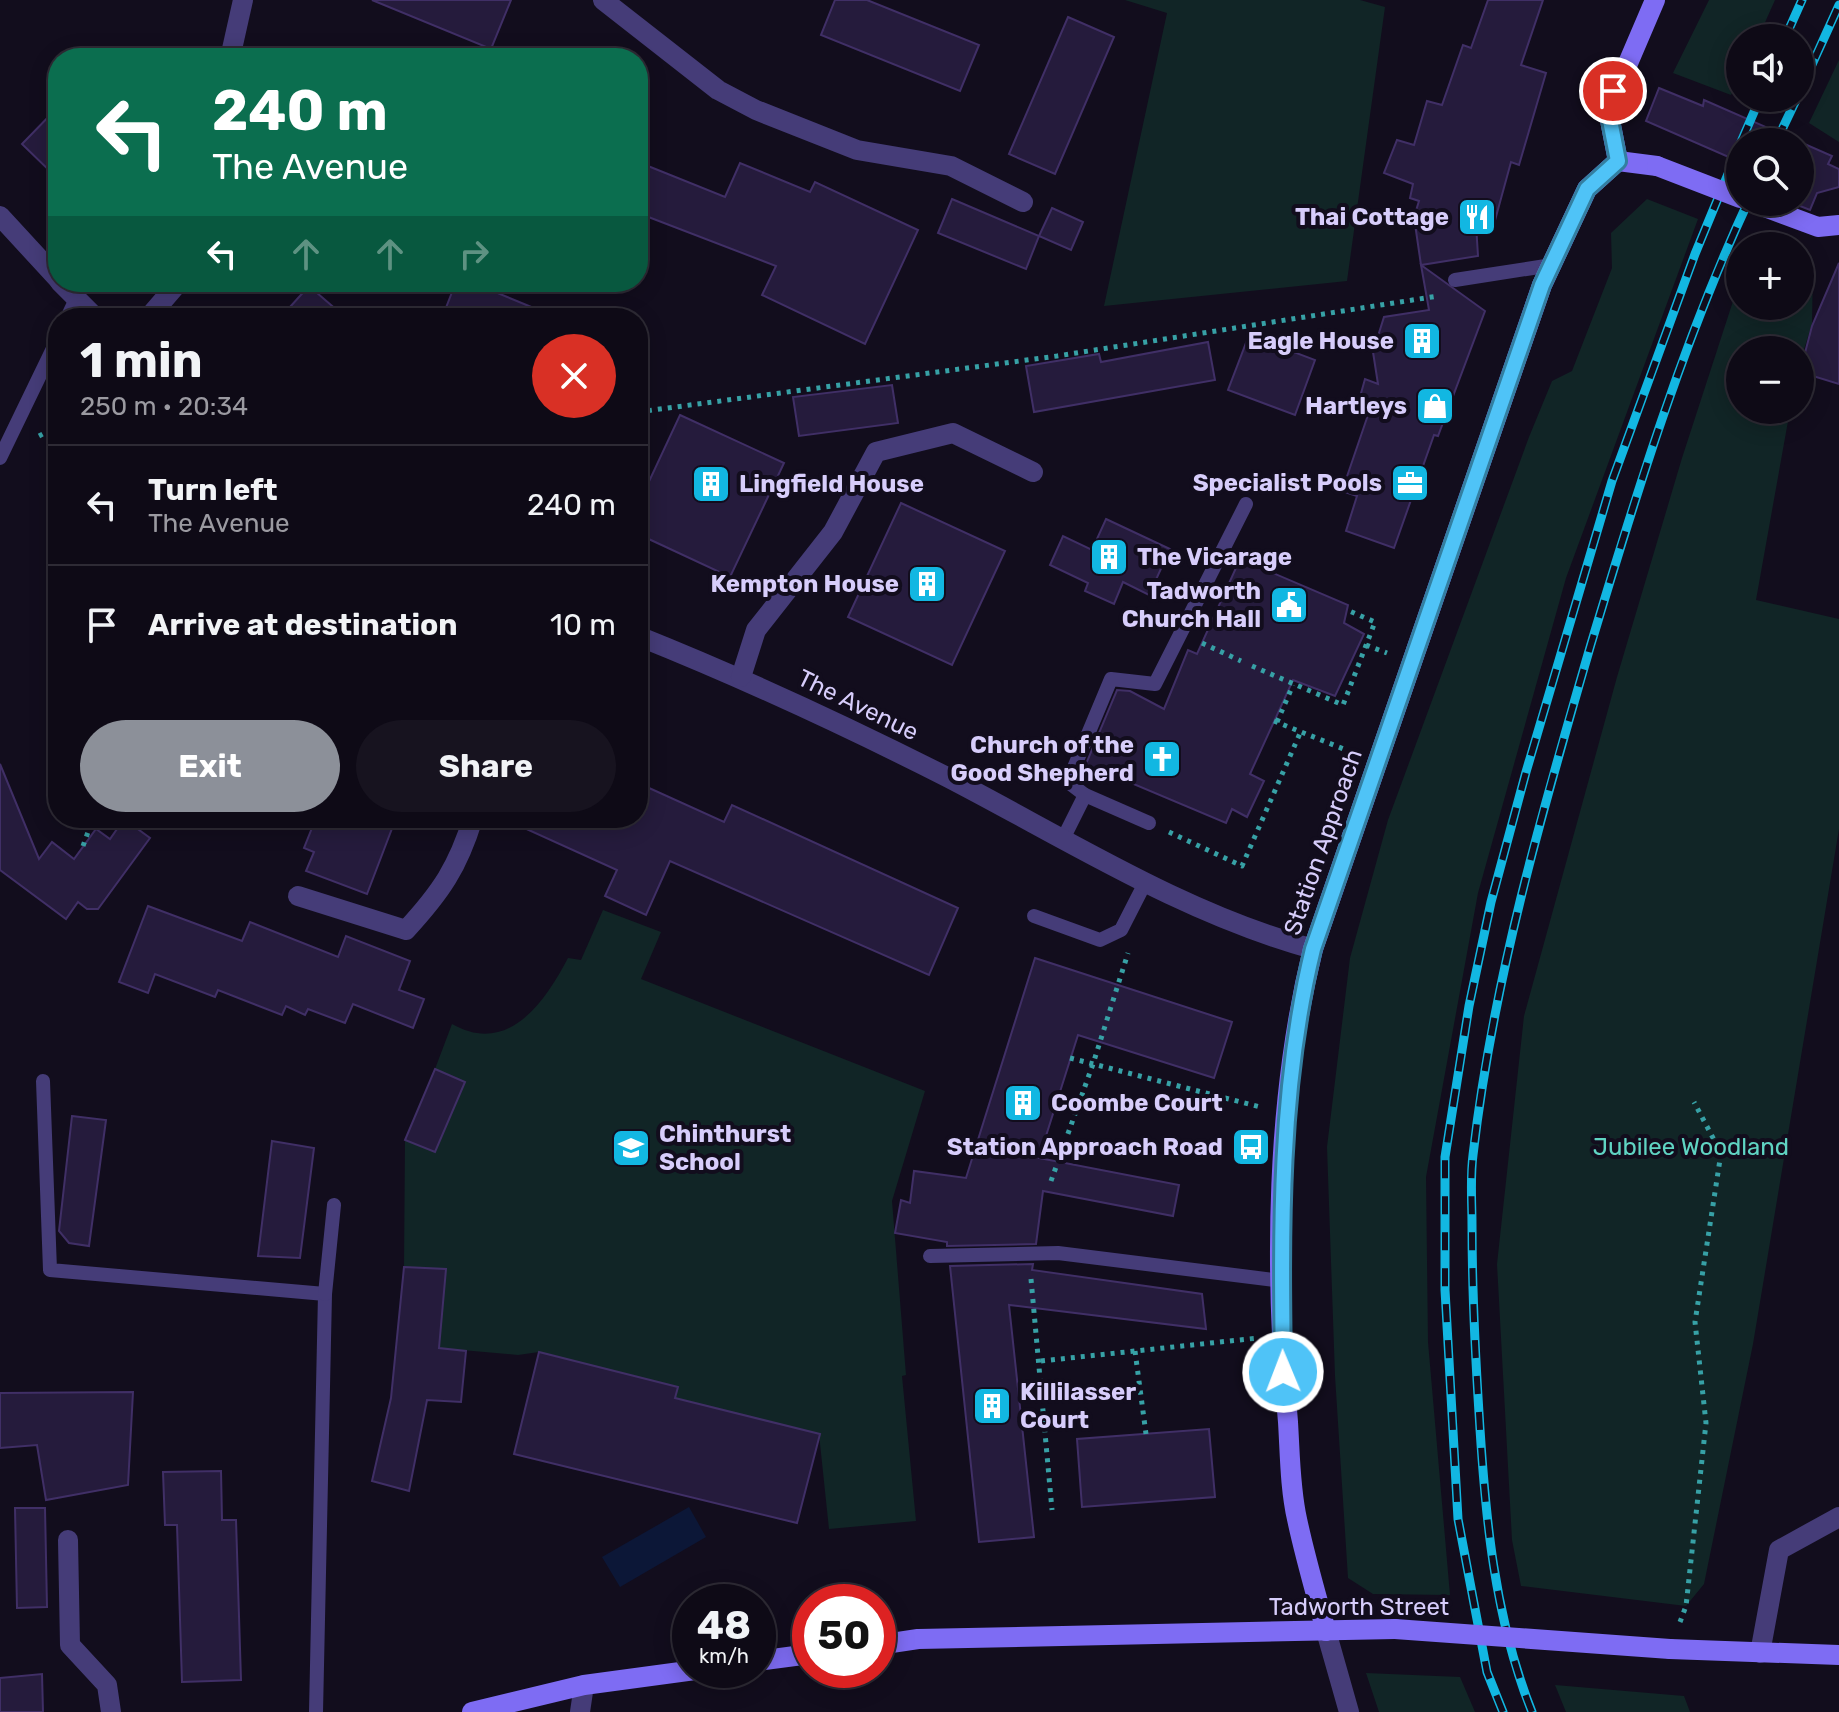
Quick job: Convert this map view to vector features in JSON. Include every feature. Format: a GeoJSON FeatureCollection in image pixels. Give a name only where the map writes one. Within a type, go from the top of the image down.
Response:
{"type":"FeatureCollection","features":[{"type":"Feature","properties":{"kind":"main road"},"geometry":{"type":"LineString","coordinates":[[1655,0],[1608,110],[1618,161],[1657,166],[1726,193]]}},
{"type":"Feature","properties":{"kind":"main road","name":"Station Approach"},"geometry":{"type":"LineString","coordinates":[[1326,1631],[1296,1516],[1283,1336],[1281,1219],[1291,1061],[1313,949],[1552,265],[1587,189],[1618,161]]}},
{"type":"Feature","properties":{"kind":"main road"},"geometry":{"type":"LineString","coordinates":[[1789,216],[1818,227],[1839,225]]}},
{"type":"Feature","properties":{"kind":"main road","name":"Tadworth Street"},"geometry":{"type":"LineString","coordinates":[[896,1642],[918,1639],[1395,1629],[1670,1649],[1839,1655]]}},
{"type":"Feature","properties":{"kind":"main road"},"geometry":{"type":"LineString","coordinates":[[472,1712],[584,1685],[672,1673]]}},
{"type":"Feature","properties":{"kind":"street"},"geometry":{"type":"LineString","coordinates":[[232,48],[243,0]]}},
{"type":"Feature","properties":{"kind":"street"},"geometry":{"type":"LineString","coordinates":[[603,0],[718,90],[756,110],[857,150],[951,166],[1023,202]]}},
{"type":"Feature","properties":{"kind":"street"},"geometry":{"type":"LineString","coordinates":[[0,216],[48,269]]}},
{"type":"Feature","properties":{"kind":"street"},"geometry":{"type":"LineString","coordinates":[[69,292],[85,308]]}},
{"type":"Feature","properties":{"kind":"street"},"geometry":{"type":"LineString","coordinates":[[157,308],[170,292]]}},
{"type":"Feature","properties":{"kind":"street"},"geometry":{"type":"LineString","coordinates":[[741,677],[756,630],[833,532],[876,452],[953,433],[1033,472]]}},
{"type":"Feature","properties":{"kind":"street","name":"The Avenue"},"geometry":{"type":"LineString","coordinates":[[648,640],[741,677],[946,777],[1145,883],[1255,933],[1313,949]]}},
{"type":"Feature","properties":{"kind":"street"},"geometry":{"type":"LineString","coordinates":[[298,896],[406,930],[440,894],[461,858],[470,828]]}},
{"type":"Feature","properties":{"kind":"street"},"geometry":{"type":"LineString","coordinates":[[1760,1653],[1779,1550],[1839,1517]]}},
{"type":"Feature","properties":{"kind":"street"},"geometry":{"type":"LineString","coordinates":[[68,1540],[70,1645],[107,1685],[111,1712]]}},
{"type":"Feature","properties":{"kind":"street"},"geometry":{"type":"LineString","coordinates":[[1326,1631],[1349,1712]]}},
{"type":"Feature","properties":{"kind":"street"},"geometry":{"type":"LineString","coordinates":[[580,1712],[584,1685]]}},
{"type":"Feature","properties":{"kind":"lane"},"geometry":{"type":"LineString","coordinates":[[1455,280],[1552,265]]}},
{"type":"Feature","properties":{"kind":"lane"},"geometry":{"type":"LineString","coordinates":[[72,308],[76,299]]}},
{"type":"Feature","properties":{"kind":"lane"},"geometry":{"type":"LineString","coordinates":[[0,458],[48,359]]}},
{"type":"Feature","properties":{"kind":"lane"},"geometry":{"type":"LineString","coordinates":[[1149,823],[1085,795],[1068,782],[1111,679],[1155,684],[1246,504]]}},
{"type":"Feature","properties":{"kind":"lane"},"geometry":{"type":"LineString","coordinates":[[1063,839],[1085,795]]}},
{"type":"Feature","properties":{"kind":"lane"},"geometry":{"type":"LineString","coordinates":[[1034,916],[1100,940],[1121,930],[1145,883]]}},
{"type":"Feature","properties":{"kind":"lane"},"geometry":{"type":"LineString","coordinates":[[43,1081],[50,1270],[325,1294]]}},
{"type":"Feature","properties":{"kind":"lane"},"geometry":{"type":"LineString","coordinates":[[316,1712],[325,1294],[334,1205]]}},
{"type":"Feature","properties":{"kind":"lane"},"geometry":{"type":"LineString","coordinates":[[930,1256],[1058,1253],[1282,1281]]}},
{"type":"Feature","properties":{"kind":"path"},"geometry":{"type":"LineString","coordinates":[[648,411],[1057,356],[1448,295]]}},
{"type":"Feature","properties":{"kind":"path"},"geometry":{"type":"LineString","coordinates":[[1252,666],[1343,705],[1375,622],[1347,610]]}},
{"type":"Feature","properties":{"kind":"path"},"geometry":{"type":"LineString","coordinates":[[1181,632],[1241,661]]}},
{"type":"Feature","properties":{"kind":"path"},"geometry":{"type":"LineString","coordinates":[[1366,645],[1382,651]]}},
{"type":"Feature","properties":{"kind":"path"},"geometry":{"type":"LineString","coordinates":[[1293,685],[1275,722],[1322,740]]}},
{"type":"Feature","properties":{"kind":"path"},"geometry":{"type":"LineString","coordinates":[[1149,823],[1242,866],[1301,731]]}},
{"type":"Feature","properties":{"kind":"path"},"geometry":{"type":"LineString","coordinates":[[83,846],[89,828]]}},
{"type":"Feature","properties":{"kind":"path"},"geometry":{"type":"LineString","coordinates":[[1051,1181],[1093,1064],[1132,939],[1121,930]]}},
{"type":"Feature","properties":{"kind":"path"},"geometry":{"type":"LineString","coordinates":[[1070,1058],[1288,1114]]}},
{"type":"Feature","properties":{"kind":"path"},"geometry":{"type":"LineString","coordinates":[[1670,1649],[1686,1606],[1706,1423],[1695,1322],[1721,1153],[1694,1102]]}},
{"type":"Feature","properties":{"kind":"path"},"geometry":{"type":"LineString","coordinates":[[1029,1254],[1052,1510]]}},
{"type":"Feature","properties":{"kind":"path"},"geometry":{"type":"LineString","coordinates":[[1041,1361],[1283,1336]]}},
{"type":"Feature","properties":{"kind":"path"},"geometry":{"type":"LineString","coordinates":[[1135,1351],[1146,1434]]}},
{"type":"Feature","properties":{"kind":"green space"},"geometry":{"type":"Polygon","coordinates":[[[1125,0],[1360,0],[1385,7],[1347,281],[1104,306],[1167,13],[1125,0]]]}},
{"type":"Feature","properties":{"kind":"green space"},"geometry":{"type":"Polygon","coordinates":[[[1709,0],[1775,0],[1764,24],[1726,24],[1726,93],[1673,73],[1709,0]]]}},
{"type":"Feature","properties":{"kind":"green space"},"geometry":{"type":"Polygon","coordinates":[[[1839,60],[1839,142],[1809,123],[1839,60]]]}},
{"type":"Feature","properties":{"kind":"green space"},"geometry":{"type":"Polygon","coordinates":[[[1647,199],[1698,219],[1566,578],[1478,893],[1426,1177],[1428,1342],[1450,1595],[1373,1594],[1348,1578],[1335,1376],[1327,1147],[1350,958],[1388,820],[1529,437],[1552,381],[1572,371],[1612,268],[1611,233],[1647,199]]]}},
{"type":"Feature","properties":{"kind":"green space","name":"Jubilee Woodland"},"geometry":{"type":"Polygon","coordinates":[[[1727,320],[1812,320],[1808,336],[1726,336],[1726,424],[1787,424],[1756,600],[1839,619],[1839,829],[1753,1344],[1704,1584],[1686,1606],[1521,1586],[1512,1540],[1497,1264],[1524,1016],[1617,677],[1727,320]]]}},
{"type":"Feature","properties":{"kind":"green space"},"geometry":{"type":"Polygon","coordinates":[[[603,910],[661,932],[641,979],[925,1091],[892,1201],[906,1375],[902,1376],[916,1521],[829,1529],[819,1434],[684,1400],[667,1431],[678,1388],[539,1352],[518,1355],[439,1348],[446,1270],[404,1267],[405,1140],[435,1152],[465,1082],[435,1069],[452,1024],[472,1032],[491,1033],[507,1029],[522,1020],[548,991],[568,958],[581,960],[603,910]]]}},
{"type":"Feature","properties":{"kind":"green space"},"geometry":{"type":"Polygon","coordinates":[[[1366,1673],[1460,1677],[1475,1712],[1379,1712],[1366,1673]]]}},
{"type":"Feature","properties":{"kind":"green space"},"geometry":{"type":"Polygon","coordinates":[[[1555,1685],[1684,1696],[1690,1712],[1566,1712],[1555,1685]]]}},
{"type":"Feature","properties":{"kind":"water"},"geometry":{"type":"Polygon","coordinates":[[[689,1507],[706,1537],[620,1587],[602,1557],[689,1507]]]}},
{"type":"Feature","properties":{"kind":"building"},"geometry":{"type":"Polygon","coordinates":[[[372,0],[511,0],[491,48],[372,0]]]}},
{"type":"Feature","properties":{"kind":"building"},"geometry":{"type":"Polygon","coordinates":[[[835,0],[867,0],[979,45],[960,91],[821,35],[835,0]]]}},
{"type":"Feature","properties":{"kind":"building"},"geometry":{"type":"Polygon","coordinates":[[[1488,0],[1543,0],[1521,65],[1546,73],[1519,165],[1511,162],[1494,224],[1476,224],[1478,256],[1421,265],[1414,217],[1419,201],[1410,198],[1413,184],[1384,173],[1397,140],[1414,145],[1427,101],[1442,105],[1463,45],[1471,48],[1488,0]]]}},
{"type":"Feature","properties":{"kind":"building"},"geometry":{"type":"Polygon","coordinates":[[[1068,17],[1114,37],[1055,174],[1009,154],[1068,17]]]}},
{"type":"Feature","properties":{"kind":"building"},"geometry":{"type":"Polygon","coordinates":[[[1659,88],[1703,106],[1704,100],[1768,128],[1726,128],[1726,156],[1646,121],[1659,88]]]}},
{"type":"Feature","properties":{"kind":"building"},"geometry":{"type":"Polygon","coordinates":[[[48,117],[48,169],[22,144],[48,117]]]}},
{"type":"Feature","properties":{"kind":"building"},"geometry":{"type":"Polygon","coordinates":[[[1814,148],[1832,156],[1828,164],[1839,169],[1839,187],[1817,193],[1814,200],[1814,148]]]}},
{"type":"Feature","properties":{"kind":"building"},"geometry":{"type":"Polygon","coordinates":[[[740,163],[810,192],[815,182],[918,230],[865,344],[762,295],[776,266],[648,217],[648,166],[725,197],[740,163]]]}},
{"type":"Feature","properties":{"kind":"building"},"geometry":{"type":"Polygon","coordinates":[[[952,199],[1039,236],[1026,269],[938,233],[952,199]]]}},
{"type":"Feature","properties":{"kind":"building"},"geometry":{"type":"Polygon","coordinates":[[[1052,208],[1083,222],[1071,250],[1039,236],[1052,208]]]}},
{"type":"Feature","properties":{"kind":"building"},"geometry":{"type":"Polygon","coordinates":[[[1839,263],[1839,384],[1814,376],[1814,336],[1809,336],[1839,263]]]}},
{"type":"Feature","properties":{"kind":"building"},"geometry":{"type":"Polygon","coordinates":[[[1421,265],[1485,311],[1438,436],[1434,435],[1394,548],[1346,531],[1357,496],[1342,491],[1368,415],[1356,411],[1365,379],[1378,384],[1373,352],[1384,317],[1429,310],[1421,265]]]}},
{"type":"Feature","properties":{"kind":"building"},"geometry":{"type":"Polygon","coordinates":[[[304,292],[316,292],[334,308],[289,308],[304,292]]]}},
{"type":"Feature","properties":{"kind":"building"},"geometry":{"type":"Polygon","coordinates":[[[452,292],[495,292],[534,308],[446,308],[452,292]]]}},
{"type":"Feature","properties":{"kind":"building"},"geometry":{"type":"Polygon","coordinates":[[[1249,335],[1315,360],[1295,415],[1228,390],[1249,335]]]}},
{"type":"Feature","properties":{"kind":"building"},"geometry":{"type":"Polygon","coordinates":[[[1208,342],[1215,380],[1034,412],[1026,366],[1099,354],[1101,362],[1208,342]]]}},
{"type":"Feature","properties":{"kind":"building"},"geometry":{"type":"Polygon","coordinates":[[[892,385],[898,423],[799,436],[793,397],[892,385]]]}},
{"type":"Feature","properties":{"kind":"building","name":"Lingfield House"},"geometry":{"type":"Polygon","coordinates":[[[680,415],[784,463],[730,577],[648,539],[648,484],[680,415]]]}},
{"type":"Feature","properties":{"kind":"building","name":"Kempton House"},"geometry":{"type":"Polygon","coordinates":[[[901,503],[1005,551],[952,665],[848,617],[901,503]]]}},
{"type":"Feature","properties":{"kind":"building","name":"The Vicarage"},"geometry":{"type":"Polygon","coordinates":[[[1106,519],[1170,549],[1149,595],[1123,582],[1114,604],[1085,591],[1088,583],[1050,565],[1063,536],[1092,550],[1106,519]]]}},
{"type":"Feature","properties":{"kind":"building"},"geometry":{"type":"Polygon","coordinates":[[[1240,559],[1348,605],[1344,623],[1364,634],[1335,696],[1293,680],[1250,774],[1264,781],[1247,817],[1232,809],[1226,823],[1086,764],[1117,690],[1130,691],[1164,709],[1188,650],[1197,654],[1240,559]]]}},
{"type":"Feature","properties":{"kind":"building"},"geometry":{"type":"Polygon","coordinates":[[[0,764],[39,859],[52,842],[74,859],[96,829],[110,839],[118,828],[136,828],[150,838],[98,909],[87,909],[78,902],[66,919],[0,870],[0,764]]]}},
{"type":"Feature","properties":{"kind":"building"},"geometry":{"type":"Polygon","coordinates":[[[648,788],[724,822],[732,805],[958,908],[929,975],[670,861],[646,915],[605,896],[617,870],[524,828],[648,828],[648,788]]]}},
{"type":"Feature","properties":{"kind":"building"},"geometry":{"type":"Polygon","coordinates":[[[312,828],[392,828],[367,894],[306,871],[314,852],[304,848],[312,828]]]}},
{"type":"Feature","properties":{"kind":"building"},"geometry":{"type":"Polygon","coordinates":[[[148,906],[242,941],[250,922],[338,957],[346,936],[410,961],[399,990],[424,999],[413,1028],[353,1004],[345,1023],[308,1009],[305,1015],[286,1006],[282,1015],[218,990],[215,997],[155,974],[148,993],[119,982],[148,906]]]}},
{"type":"Feature","properties":{"kind":"building"},"geometry":{"type":"Polygon","coordinates":[[[1035,958],[1232,1022],[1214,1078],[1078,1035],[1039,1158],[1179,1185],[1173,1216],[1043,1191],[1036,1244],[947,1246],[947,1242],[895,1233],[901,1200],[910,1203],[914,1171],[966,1178],[1035,958]]]}},
{"type":"Feature","properties":{"kind":"building"},"geometry":{"type":"Polygon","coordinates":[[[435,1069],[465,1082],[435,1152],[405,1140],[435,1069]]]}},
{"type":"Feature","properties":{"kind":"building"},"geometry":{"type":"Polygon","coordinates":[[[72,1116],[106,1120],[89,1246],[69,1243],[59,1231],[72,1116]]]}},
{"type":"Feature","properties":{"kind":"building"},"geometry":{"type":"Polygon","coordinates":[[[272,1141],[314,1148],[300,1258],[258,1256],[272,1141]]]}},
{"type":"Feature","properties":{"kind":"building","name":"Killilasser Court"},"geometry":{"type":"Polygon","coordinates":[[[1033,1264],[1032,1270],[1202,1294],[1206,1329],[1009,1305],[1034,1537],[979,1542],[950,1266],[1033,1264]]]}},
{"type":"Feature","properties":{"kind":"building"},"geometry":{"type":"Polygon","coordinates":[[[404,1267],[446,1269],[439,1348],[466,1351],[461,1402],[427,1400],[409,1491],[372,1481],[391,1398],[404,1267]]]}},
{"type":"Feature","properties":{"kind":"building"},"geometry":{"type":"Polygon","coordinates":[[[539,1352],[678,1387],[675,1398],[820,1434],[797,1523],[514,1454],[539,1352]]]}},
{"type":"Feature","properties":{"kind":"building"},"geometry":{"type":"Polygon","coordinates":[[[133,1392],[128,1485],[46,1500],[37,1445],[0,1448],[0,1393],[133,1392]]]}},
{"type":"Feature","properties":{"kind":"building","name":"Killilasser Court"},"geometry":{"type":"Polygon","coordinates":[[[1209,1429],[1215,1497],[1082,1507],[1077,1439],[1209,1429]]]}},
{"type":"Feature","properties":{"kind":"building"},"geometry":{"type":"Polygon","coordinates":[[[221,1471],[222,1520],[236,1520],[241,1680],[182,1682],[177,1525],[165,1525],[163,1472],[221,1471]]]}},
{"type":"Feature","properties":{"kind":"building"},"geometry":{"type":"Polygon","coordinates":[[[15,1508],[45,1508],[47,1607],[17,1608],[15,1508]]]}},
{"type":"Feature","properties":{"kind":"building"},"geometry":{"type":"Polygon","coordinates":[[[42,1674],[43,1712],[0,1712],[0,1678],[42,1674]]]}},
{"type":"Feature","properties":{"kind":"railway"},"geometry":{"type":"LineString","coordinates":[[1791,24],[1802,0]]}},
{"type":"Feature","properties":{"kind":"railway"},"geometry":{"type":"LineString","coordinates":[[1814,60],[1839,5]]}},
{"type":"Feature","properties":{"kind":"railway"},"geometry":{"type":"LineString","coordinates":[[1747,128],[1754,112]]}},
{"type":"Feature","properties":{"kind":"railway"},"geometry":{"type":"LineString","coordinates":[[1783,128],[1790,112]]}},
{"type":"Feature","properties":{"kind":"railway"},"geometry":{"type":"LineString","coordinates":[[1503,1712],[1487,1672],[1458,1519],[1445,1290],[1445,1157],[1469,1006],[1491,902],[1526,772],[1612,481],[1695,254],[1726,179]]}},
{"type":"Feature","properties":{"kind":"railway"},"geometry":{"type":"LineString","coordinates":[[1532,1712],[1519,1676],[1500,1602],[1484,1489],[1474,1319],[1471,1190],[1482,1090],[1521,897],[1591,644],[1681,365],[1742,216]]}},
{"type":"Feature","properties":{"kind":"place","name":"Thai Cottage"},"geometry":{"type":"Point","coordinates":[1477,217]}},
{"type":"Feature","properties":{"kind":"place","name":"Eagle House"},"geometry":{"type":"Point","coordinates":[1422,341]}},
{"type":"Feature","properties":{"kind":"place","name":"Hartleys"},"geometry":{"type":"Point","coordinates":[1435,406]}},
{"type":"Feature","properties":{"kind":"place","name":"Specialist Pools"},"geometry":{"type":"Point","coordinates":[1410,483]}},
{"type":"Feature","properties":{"kind":"place","name":"Lingfield House"},"geometry":{"type":"Point","coordinates":[711,484]}},
{"type":"Feature","properties":{"kind":"place","name":"The Vicarage"},"geometry":{"type":"Point","coordinates":[1109,557]}},
{"type":"Feature","properties":{"kind":"place","name":"Kempton House"},"geometry":{"type":"Point","coordinates":[927,584]}},
{"type":"Feature","properties":{"kind":"place","name":"Tadworth Church Hall"},"geometry":{"type":"Point","coordinates":[1289,605]}},
{"type":"Feature","properties":{"kind":"place","name":"Church of the Good Shepherd"},"geometry":{"type":"Point","coordinates":[1162,759]}},
{"type":"Feature","properties":{"kind":"place","name":"Coombe Court"},"geometry":{"type":"Point","coordinates":[1023,1103]}},
{"type":"Feature","properties":{"kind":"place","name":"Station Approach Road"},"geometry":{"type":"Point","coordinates":[1251,1147]}},
{"type":"Feature","properties":{"kind":"place","name":"Chinthurst School"},"geometry":{"type":"Point","coordinates":[631,1148]}},
{"type":"Feature","properties":{"kind":"place","name":"Killilasser Court"},"geometry":{"type":"Point","coordinates":[992,1406]}},
{"type":"Feature","properties":{"kind":"route"},"geometry":{"type":"LineString","coordinates":[[1283,1372],[1281,1219],[1291,1061],[1300,1001],[1313,949],[1542,285],[1587,189],[1618,161],[1608,110],[1613,91]]}}]}
